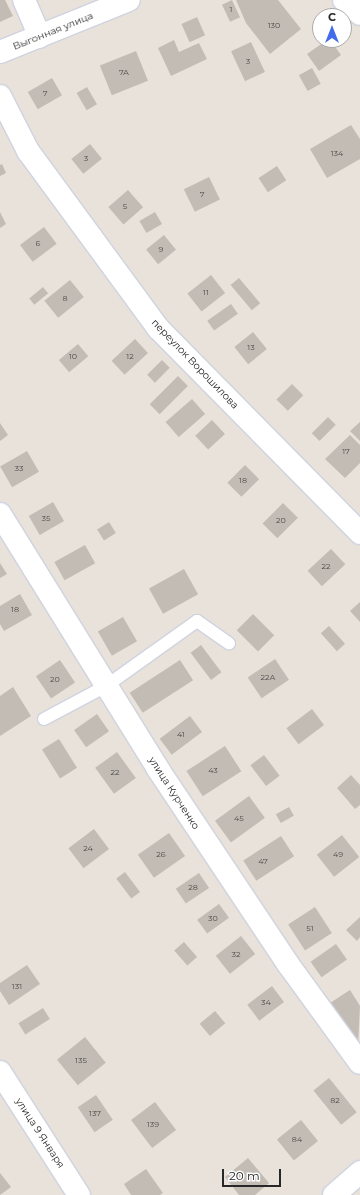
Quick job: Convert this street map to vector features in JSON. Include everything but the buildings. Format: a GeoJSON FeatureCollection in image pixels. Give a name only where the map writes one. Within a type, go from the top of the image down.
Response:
{"type":"FeatureCollection","features":[{"type":"Feature","properties":{"kind":"street"},"geometry":{"type":"LineString","coordinates":[[24,0],[40,37]]}},
{"type":"Feature","properties":{"kind":"street","name":"Выгонная улица"},"geometry":{"type":"LineString","coordinates":[[0,52],[129,0]]}},
{"type":"Feature","properties":{"kind":"street"},"geometry":{"type":"LineString","coordinates":[[344,0],[360,14]]}},
{"type":"Feature","properties":{"kind":"street","name":"переулок Ворошилова"},"geometry":{"type":"LineString","coordinates":[[0,96],[28,151],[158,328],[360,533]]}},
{"type":"Feature","properties":{"kind":"street","name":"улица Курченко"},"geometry":{"type":"LineString","coordinates":[[0,514],[106,686],[284,958],[360,1063]]}},
{"type":"Feature","properties":{"kind":"street","name":"улица 9 Января"},"geometry":{"type":"LineString","coordinates":[[0,1072],[79,1195]]}},
{"type":"Feature","properties":{"kind":"street"},"geometry":{"type":"LineString","coordinates":[[334,1195],[360,1172]]}},
{"type":"Feature","properties":{"kind":"lane"},"geometry":{"type":"LineString","coordinates":[[44,719],[106,686],[197,621],[229,643]]}}]}
